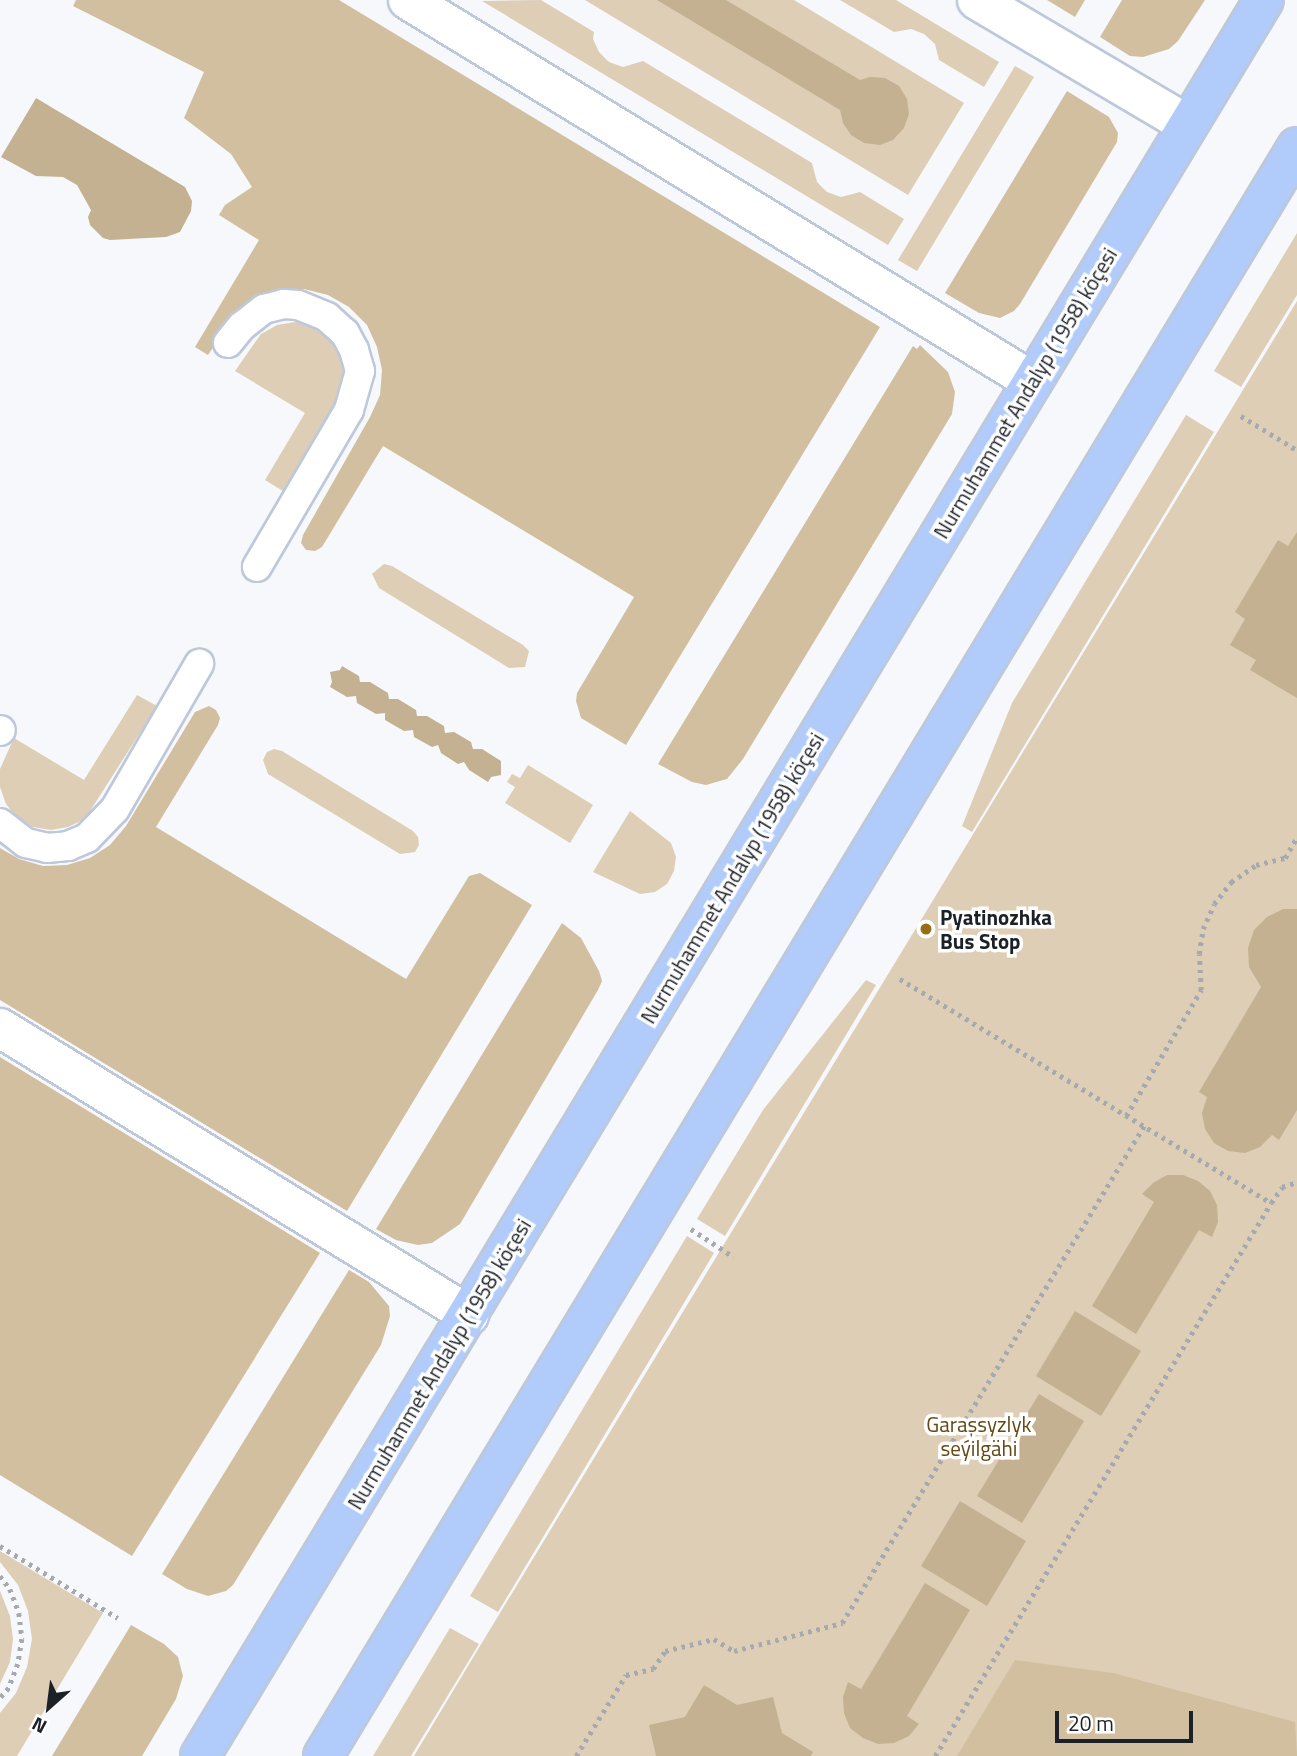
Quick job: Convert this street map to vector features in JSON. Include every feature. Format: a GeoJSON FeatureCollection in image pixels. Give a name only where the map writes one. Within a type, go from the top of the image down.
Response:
{"type":"FeatureCollection","features":[{"type":"Feature","properties":{"kind":"main road","name":"Nurmuhammet Andalyp (1958) köçesi"},"geometry":{"type":"LineString","coordinates":[[200,1756],[1264,0]]}},
{"type":"Feature","properties":{"kind":"main road"},"geometry":{"type":"LineString","coordinates":[[323,1756],[1297,147]]}},
{"type":"Feature","properties":{"kind":"street"},"geometry":{"type":"LineString","coordinates":[[408,0],[1032,381]]}},
{"type":"Feature","properties":{"kind":"street"},"geometry":{"type":"LineString","coordinates":[[977,0],[1187,124]]}},
{"type":"Feature","properties":{"kind":"street"},"geometry":{"type":"LineString","coordinates":[[0,1028],[469,1315]]}},
{"type":"Feature","properties":{"kind":"lane"},"geometry":{"type":"LineString","coordinates":[[228,343],[242,326],[264,309],[284,304],[298,305],[327,317],[345,333],[354,350],[360,371],[349,410],[257,567]]}},
{"type":"Feature","properties":{"kind":"lane"},"geometry":{"type":"LineString","coordinates":[[0,823],[26,843],[47,848],[68,846],[87,838],[115,809],[199,664]]}},
{"type":"Feature","properties":{"kind":"path"},"geometry":{"type":"LineString","coordinates":[[1241,416],[1297,450]]}},
{"type":"Feature","properties":{"kind":"path"},"geometry":{"type":"LineString","coordinates":[[1126,1116],[1201,990],[1199,954],[1203,929],[1214,904],[1231,882],[1256,865],[1285,858],[1297,837]]}},
{"type":"Feature","properties":{"kind":"path"},"geometry":{"type":"LineString","coordinates":[[900,979],[1271,1203]]}},
{"type":"Feature","properties":{"kind":"path"},"geometry":{"type":"LineString","coordinates":[[576,1756],[626,1675],[653,1669],[665,1651],[714,1640],[734,1651],[842,1623],[1144,1126]]}},
{"type":"Feature","properties":{"kind":"path"},"geometry":{"type":"LineString","coordinates":[[935,1756],[1271,1203],[1282,1187],[1297,1182]]}},
{"type":"Feature","properties":{"kind":"path"},"geometry":{"type":"LineString","coordinates":[[0,1546],[118,1618]]}},
{"type":"Feature","properties":{"kind":"path"},"geometry":{"type":"LineString","coordinates":[[0,1576],[10,1590],[19,1614],[22,1639],[18,1664],[9,1688],[0,1698]]}},
{"type":"Feature","properties":{"kind":"green space"},"geometry":{"type":"Polygon","coordinates":[[[541,0],[594,32],[593,39],[599,52],[609,62],[623,67],[643,61],[812,163],[817,182],[827,192],[841,197],[860,192],[904,219],[888,245],[482,1],[541,0]]]}},
{"type":"Feature","properties":{"kind":"green space"},"geometry":{"type":"Polygon","coordinates":[[[585,0],[794,0],[964,103],[908,195],[585,0]]]}},
{"type":"Feature","properties":{"kind":"green space"},"geometry":{"type":"Polygon","coordinates":[[[840,0],[896,0],[999,62],[984,87],[939,60],[935,44],[924,34],[911,29],[894,32],[840,0]]]}},
{"type":"Feature","properties":{"kind":"green space"},"geometry":{"type":"Polygon","coordinates":[[[1015,66],[1034,77],[917,271],[898,260],[1015,66]]]}},
{"type":"Feature","properties":{"kind":"green space"},"geometry":{"type":"Polygon","coordinates":[[[1297,233],[1297,295],[1241,387],[1214,371],[1297,233]]]}},
{"type":"Feature","properties":{"kind":"green space","name":"Garaşsyzlyk seýilgähi"},"geometry":{"type":"Polygon","coordinates":[[[1297,301],[1297,1756],[414,1756],[480,1646],[1297,301]]]}},
{"type":"Feature","properties":{"kind":"green space"},"geometry":{"type":"Polygon","coordinates":[[[295,322],[313,326],[328,335],[339,349],[345,366],[345,385],[286,493],[265,480],[305,413],[235,371],[261,334],[277,325],[295,322]]]}},
{"type":"Feature","properties":{"kind":"green space"},"geometry":{"type":"Polygon","coordinates":[[[1186,415],[1214,432],[972,832],[962,826],[1012,703],[1186,415]]]}},
{"type":"Feature","properties":{"kind":"green space"},"geometry":{"type":"Polygon","coordinates":[[[384,564],[392,566],[523,645],[529,651],[525,667],[509,668],[379,588],[372,574],[384,564]]]}},
{"type":"Feature","properties":{"kind":"green space"},"geometry":{"type":"Polygon","coordinates":[[[137,695],[157,706],[85,819],[68,827],[51,830],[33,827],[17,818],[6,804],[0,787],[0,769],[14,738],[84,780],[137,695]]]}},
{"type":"Feature","properties":{"kind":"green space"},"geometry":{"type":"Polygon","coordinates":[[[274,749],[282,751],[413,831],[418,837],[419,845],[415,852],[400,854],[268,774],[263,760],[267,752],[274,749]]]}},
{"type":"Feature","properties":{"kind":"green space"},"geometry":{"type":"Polygon","coordinates":[[[528,765],[593,805],[570,843],[505,803],[515,787],[507,782],[512,774],[520,778],[528,765]]]}},
{"type":"Feature","properties":{"kind":"green space"},"geometry":{"type":"Polygon","coordinates":[[[630,811],[671,843],[676,857],[674,871],[667,884],[655,892],[640,894],[593,872],[630,811]]]}},
{"type":"Feature","properties":{"kind":"green space"},"geometry":{"type":"Polygon","coordinates":[[[866,980],[876,985],[725,1236],[697,1219],[763,1110],[866,980]]]}},
{"type":"Feature","properties":{"kind":"green space"},"geometry":{"type":"Polygon","coordinates":[[[687,1236],[714,1253],[498,1612],[470,1596],[687,1236]]]}},
{"type":"Feature","properties":{"kind":"green space"},"geometry":{"type":"Polygon","coordinates":[[[0,1551],[103,1613],[17,1756],[0,1756],[0,1713],[16,1693],[27,1667],[32,1639],[28,1611],[18,1585],[0,1562],[0,1551]]]}},
{"type":"Feature","properties":{"kind":"green space"},"geometry":{"type":"Polygon","coordinates":[[[0,1591],[10,1616],[13,1639],[10,1662],[0,1684],[0,1591]]]}},
{"type":"Feature","properties":{"kind":"green space"},"geometry":{"type":"Polygon","coordinates":[[[450,1628],[479,1644],[411,1756],[373,1756],[450,1628]]]}},
{"type":"Feature","properties":{"kind":"shaded area"},"geometry":{"type":"Polygon","coordinates":[[[76,0],[339,0],[880,327],[626,745],[581,718],[576,701],[577,693],[634,597],[383,446],[322,547],[315,551],[306,550],[301,543],[303,535],[380,395],[382,370],[377,347],[367,325],[349,307],[328,295],[304,289],[280,290],[257,298],[237,312],[208,355],[195,347],[259,240],[219,215],[225,205],[252,187],[231,154],[184,118],[204,72],[73,6],[76,0]]]}},
{"type":"Feature","properties":{"kind":"shaded area"},"geometry":{"type":"Polygon","coordinates":[[[657,0],[726,0],[860,80],[870,77],[885,78],[899,86],[907,99],[909,114],[904,128],[893,140],[880,145],[864,143],[851,135],[843,123],[840,110],[657,0]]]}},
{"type":"Feature","properties":{"kind":"shaded area"},"geometry":{"type":"Polygon","coordinates":[[[1047,0],[1085,0],[1075,17],[1047,0]]]}},
{"type":"Feature","properties":{"kind":"shaded area"},"geometry":{"type":"Polygon","coordinates":[[[1122,0],[1205,0],[1178,41],[1169,49],[1143,57],[1130,56],[1100,37],[1122,0]]]}},
{"type":"Feature","properties":{"kind":"shaded area"},"geometry":{"type":"Polygon","coordinates":[[[1067,91],[1109,117],[1118,133],[1117,142],[1020,304],[1014,311],[1000,318],[979,313],[945,293],[1067,91]]]}},
{"type":"Feature","properties":{"kind":"shaded area"},"geometry":{"type":"Polygon","coordinates":[[[36,98],[185,187],[192,201],[191,211],[180,232],[166,237],[110,240],[103,238],[90,225],[88,217],[91,210],[77,185],[63,177],[36,176],[1,157],[36,98]]]}},
{"type":"Feature","properties":{"kind":"shaded area"},"geometry":{"type":"Polygon","coordinates":[[[920,345],[948,372],[955,392],[952,414],[743,759],[727,779],[706,785],[692,782],[658,764],[913,346],[917,349],[920,345]]]}},
{"type":"Feature","properties":{"kind":"shaded area"},"geometry":{"type":"Polygon","coordinates":[[[1297,532],[1297,698],[1250,670],[1256,660],[1230,645],[1245,619],[1235,612],[1278,540],[1288,546],[1297,532]]]}},
{"type":"Feature","properties":{"kind":"shaded area"},"geometry":{"type":"Polygon","coordinates":[[[342,666],[359,676],[360,682],[370,682],[388,693],[389,699],[398,699],[416,710],[417,716],[427,716],[444,726],[445,733],[454,732],[471,742],[473,749],[482,749],[501,761],[501,775],[491,777],[488,782],[469,770],[464,762],[458,764],[441,753],[438,745],[432,747],[414,737],[413,730],[404,731],[385,720],[385,713],[376,714],[357,703],[356,696],[347,697],[330,687],[330,672],[340,670],[342,666]]]}},
{"type":"Feature","properties":{"kind":"shaded area"},"geometry":{"type":"Polygon","coordinates":[[[209,706],[216,710],[220,718],[218,725],[156,827],[406,979],[469,876],[480,873],[532,905],[347,1211],[0,1000],[0,848],[19,859],[43,866],[67,865],[90,858],[110,845],[126,826],[195,712],[209,706]]]}},
{"type":"Feature","properties":{"kind":"shaded area"},"geometry":{"type":"Polygon","coordinates":[[[1283,909],[1297,909],[1297,1110],[1279,1140],[1272,1135],[1260,1147],[1245,1153],[1228,1151],[1214,1143],[1205,1129],[1202,1113],[1207,1097],[1199,1092],[1261,987],[1249,967],[1248,948],[1254,930],[1267,917],[1283,909]]]}},
{"type":"Feature","properties":{"kind":"shaded area"},"geometry":{"type":"Polygon","coordinates":[[[562,923],[581,938],[602,981],[460,1224],[432,1243],[418,1245],[396,1240],[376,1229],[562,923]]]}},
{"type":"Feature","properties":{"kind":"shaded area"},"geometry":{"type":"Polygon","coordinates":[[[0,1057],[320,1253],[132,1556],[0,1475],[0,1057]]]}},
{"type":"Feature","properties":{"kind":"shaded area"},"geometry":{"type":"Polygon","coordinates":[[[1167,1175],[1183,1175],[1198,1181],[1210,1191],[1217,1205],[1218,1222],[1212,1237],[1199,1230],[1136,1334],[1092,1306],[1154,1202],[1142,1194],[1153,1183],[1167,1175]]]}},
{"type":"Feature","properties":{"kind":"shaded area"},"geometry":{"type":"Polygon","coordinates":[[[349,1270],[369,1282],[389,1306],[390,1316],[381,1345],[233,1585],[226,1591],[208,1596],[187,1589],[162,1574],[349,1270]]]}},
{"type":"Feature","properties":{"kind":"shaded area"},"geometry":{"type":"Polygon","coordinates":[[[1075,1311],[1141,1351],[1101,1416],[1036,1376],[1075,1311]]]}},
{"type":"Feature","properties":{"kind":"shaded area"},"geometry":{"type":"Polygon","coordinates":[[[1039,1394],[1084,1421],[1022,1523],[977,1496],[1039,1394]]]}},
{"type":"Feature","properties":{"kind":"shaded area"},"geometry":{"type":"Polygon","coordinates":[[[960,1501],[1026,1541],[987,1606],[921,1566],[960,1501]]]}},
{"type":"Feature","properties":{"kind":"shaded area"},"geometry":{"type":"Polygon","coordinates":[[[925,1583],[970,1610],[907,1716],[919,1724],[909,1736],[894,1743],[878,1744],[863,1738],[850,1728],[844,1713],[843,1697],[848,1682],[861,1689],[925,1583]]]}},
{"type":"Feature","properties":{"kind":"shaded area"},"geometry":{"type":"Polygon","coordinates":[[[131,1625],[164,1644],[178,1657],[183,1676],[176,1699],[142,1756],[52,1756],[131,1625]]]}},
{"type":"Feature","properties":{"kind":"shaded area"},"geometry":{"type":"Polygon","coordinates":[[[1015,1660],[1113,1673],[1295,1722],[1297,1756],[957,1756],[1015,1660]]]}},
{"type":"Feature","properties":{"kind":"shaded area"},"geometry":{"type":"Polygon","coordinates":[[[704,1685],[737,1705],[773,1697],[782,1733],[813,1752],[811,1756],[656,1756],[649,1725],[685,1717],[704,1685]]]}},
{"type":"Feature","properties":{"kind":"place","name":"Pyatinozhka Bus Stop"},"geometry":{"type":"Point","coordinates":[926,929]}}]}
